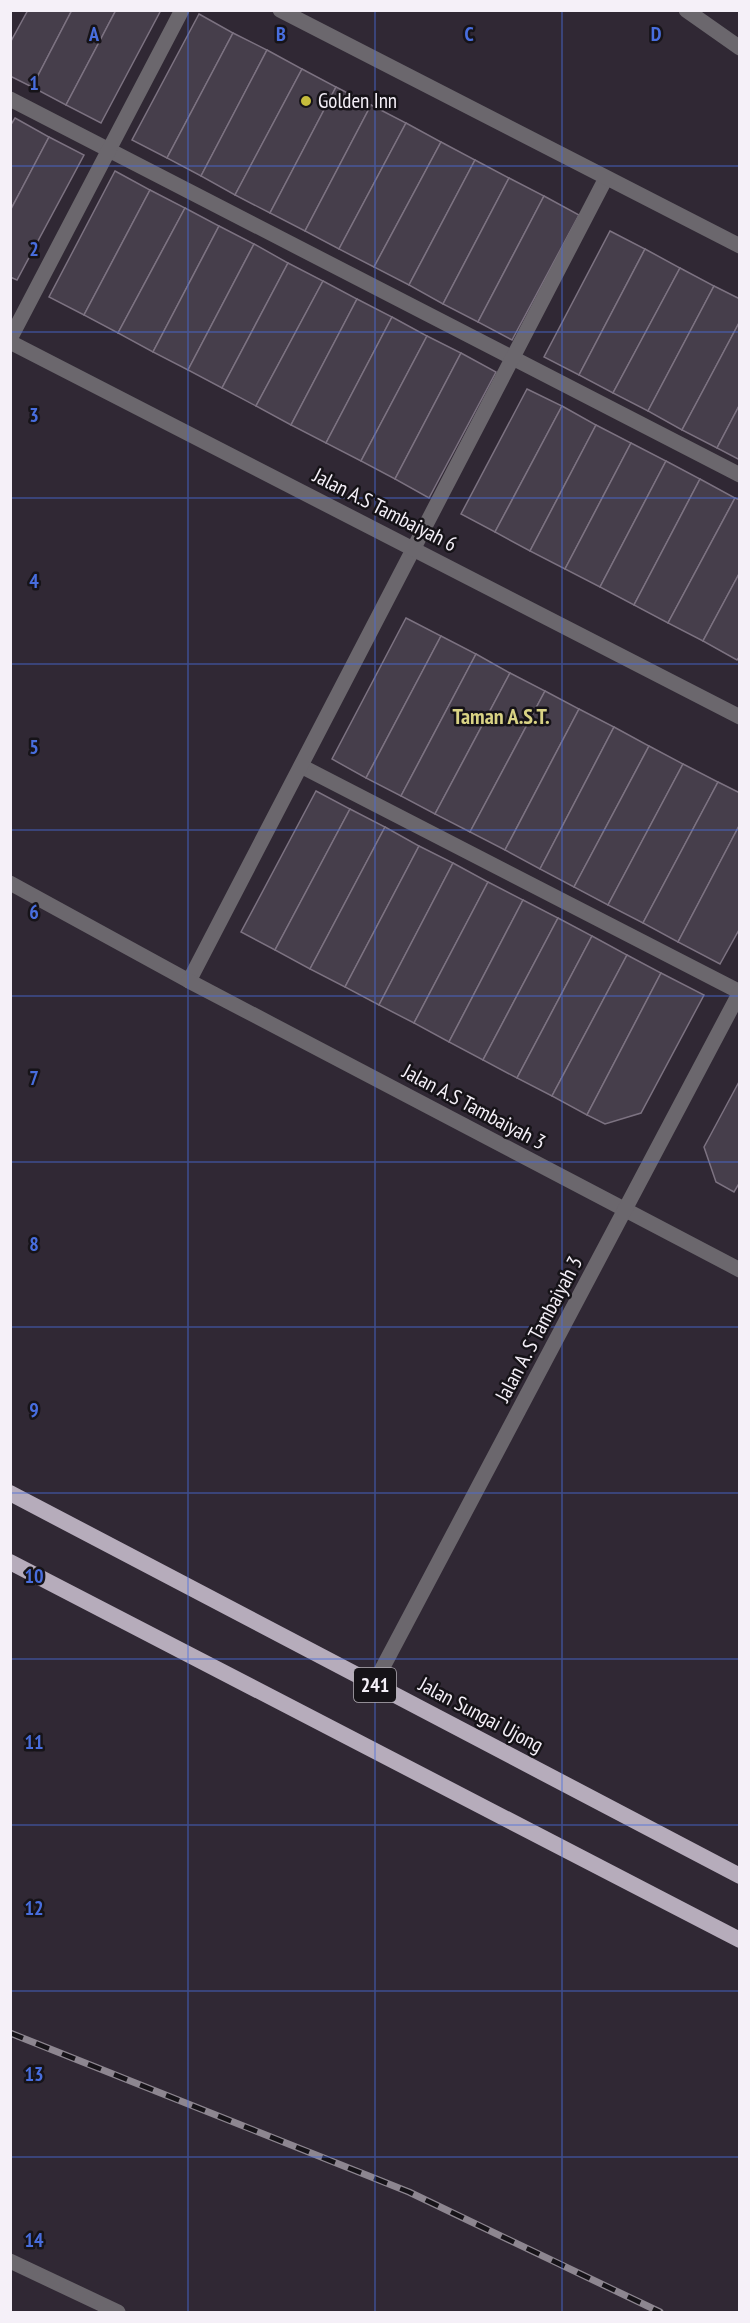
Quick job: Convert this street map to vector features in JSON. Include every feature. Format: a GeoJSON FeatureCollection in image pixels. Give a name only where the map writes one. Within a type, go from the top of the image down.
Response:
{"type":"FeatureCollection","features":[{"type":"Feature","properties":{"kind":"highway","name":"Jalan Sungai Ujong"},"geometry":{"type":"LineString","coordinates":[[10,1493],[740,1876]]}},
{"type":"Feature","properties":{"kind":"highway"},"geometry":{"type":"LineString","coordinates":[[10,1562],[740,1940]]}},
{"type":"Feature","properties":{"kind":"street"},"geometry":{"type":"LineString","coordinates":[[10,340],[182,10]]}},
{"type":"Feature","properties":{"kind":"street"},"geometry":{"type":"LineString","coordinates":[[280,10],[740,246]]}},
{"type":"Feature","properties":{"kind":"street"},"geometry":{"type":"LineString","coordinates":[[686,10],[740,48]]}},
{"type":"Feature","properties":{"kind":"street"},"geometry":{"type":"LineString","coordinates":[[10,99],[740,475]]}},
{"type":"Feature","properties":{"kind":"street"},"geometry":{"type":"LineString","coordinates":[[189,981],[606,178]]}},
{"type":"Feature","properties":{"kind":"street","name":"Jalan A.S Tambaiyah 6"},"geometry":{"type":"LineString","coordinates":[[10,340],[740,717]]}},
{"type":"Feature","properties":{"kind":"street"},"geometry":{"type":"LineString","coordinates":[[301,766],[740,992]]}},
{"type":"Feature","properties":{"kind":"street","name":"Jalan A.S Tambaiyah 3"},"geometry":{"type":"LineString","coordinates":[[10,883],[189,981],[740,1270]]}},
{"type":"Feature","properties":{"kind":"street","name":"Jalan A. S Tambaiyah 3"},"geometry":{"type":"LineString","coordinates":[[374,1684],[740,992]]}},
{"type":"Feature","properties":{"kind":"street"},"geometry":{"type":"LineString","coordinates":[[10,2261],[118,2313]]}},
{"type":"Feature","properties":{"kind":"building"},"geometry":{"type":"Polygon","coordinates":[[[28,10],[72,10],[32,87],[10,76],[10,43],[28,10]]]}},
{"type":"Feature","properties":{"kind":"building"},"geometry":{"type":"Polygon","coordinates":[[[72,10],[116,10],[66,105],[32,87],[72,10]]]}},
{"type":"Feature","properties":{"kind":"building"},"geometry":{"type":"Polygon","coordinates":[[[116,10],[161,10],[101,123],[66,105],[116,10]]]}},
{"type":"Feature","properties":{"kind":"building"},"geometry":{"type":"Polygon","coordinates":[[[199,14],[233,33],[167,158],[132,140],[199,14]]]}},
{"type":"Feature","properties":{"kind":"building"},"geometry":{"type":"Polygon","coordinates":[[[233,33],[267,50],[201,176],[167,158],[233,33]]]}},
{"type":"Feature","properties":{"kind":"building"},"geometry":{"type":"Polygon","coordinates":[[[267,50],[302,69],[235,195],[201,176],[267,50]]]}},
{"type":"Feature","properties":{"kind":"building"},"geometry":{"type":"Polygon","coordinates":[[[302,69],[336,87],[270,213],[235,195],[302,69]]]}},
{"type":"Feature","properties":{"kind":"building"},"geometry":{"type":"Polygon","coordinates":[[[336,87],[371,105],[305,231],[270,213],[336,87]]]}},
{"type":"Feature","properties":{"kind":"building"},"geometry":{"type":"Polygon","coordinates":[[[371,105],[406,123],[339,249],[305,231],[371,105]]]}},
{"type":"Feature","properties":{"kind":"building"},"geometry":{"type":"Polygon","coordinates":[[[15,118],[49,137],[10,211],[10,126],[15,118]]]}},
{"type":"Feature","properties":{"kind":"building"},"geometry":{"type":"Polygon","coordinates":[[[406,123],[441,142],[374,267],[339,249],[406,123]]]}},
{"type":"Feature","properties":{"kind":"building"},"geometry":{"type":"Polygon","coordinates":[[[49,137],[84,155],[17,280],[10,277],[10,211],[49,137]]]}},
{"type":"Feature","properties":{"kind":"building"},"geometry":{"type":"Polygon","coordinates":[[[441,142],[475,160],[409,285],[374,267],[441,142]]]}},
{"type":"Feature","properties":{"kind":"building"},"geometry":{"type":"Polygon","coordinates":[[[475,160],[509,178],[443,304],[409,285],[475,160]]]}},
{"type":"Feature","properties":{"kind":"building"},"geometry":{"type":"Polygon","coordinates":[[[115,171],[150,190],[84,315],[49,297],[115,171]]]}},
{"type":"Feature","properties":{"kind":"building"},"geometry":{"type":"Polygon","coordinates":[[[509,178],[544,196],[478,322],[443,304],[509,178]]]}},
{"type":"Feature","properties":{"kind":"building"},"geometry":{"type":"Polygon","coordinates":[[[150,190],[185,208],[118,333],[84,315],[150,190]]]}},
{"type":"Feature","properties":{"kind":"building"},"geometry":{"type":"Polygon","coordinates":[[[544,196],[579,215],[512,340],[478,322],[544,196]]]}},
{"type":"Feature","properties":{"kind":"building"},"geometry":{"type":"Polygon","coordinates":[[[185,208],[219,226],[153,352],[118,333],[185,208]]]}},
{"type":"Feature","properties":{"kind":"building"},"geometry":{"type":"Polygon","coordinates":[[[219,226],[254,244],[188,370],[153,352],[219,226]]]}},
{"type":"Feature","properties":{"kind":"building"},"geometry":{"type":"Polygon","coordinates":[[[610,231],[645,249],[579,375],[544,357],[610,231]]]}},
{"type":"Feature","properties":{"kind":"building"},"geometry":{"type":"Polygon","coordinates":[[[254,244],[288,263],[222,388],[188,370],[254,244]]]}},
{"type":"Feature","properties":{"kind":"building"},"geometry":{"type":"Polygon","coordinates":[[[645,249],[680,268],[613,393],[579,375],[645,249]]]}},
{"type":"Feature","properties":{"kind":"building"},"geometry":{"type":"Polygon","coordinates":[[[288,263],[323,281],[256,406],[222,388],[288,263]]]}},
{"type":"Feature","properties":{"kind":"building"},"geometry":{"type":"Polygon","coordinates":[[[680,268],[714,286],[648,411],[613,393],[680,268]]]}},
{"type":"Feature","properties":{"kind":"building"},"geometry":{"type":"Polygon","coordinates":[[[323,281],[357,299],[291,425],[256,406],[323,281]]]}},
{"type":"Feature","properties":{"kind":"building"},"geometry":{"type":"Polygon","coordinates":[[[714,286],[740,299],[740,321],[682,430],[648,411],[714,286]]]}},
{"type":"Feature","properties":{"kind":"building"},"geometry":{"type":"Polygon","coordinates":[[[357,299],[392,317],[326,443],[291,425],[357,299]]]}},
{"type":"Feature","properties":{"kind":"building"},"geometry":{"type":"Polygon","coordinates":[[[392,317],[427,336],[361,461],[326,443],[392,317]]]}},
{"type":"Feature","properties":{"kind":"building"},"geometry":{"type":"Polygon","coordinates":[[[740,321],[740,404],[717,448],[682,430],[740,321]]]}},
{"type":"Feature","properties":{"kind":"building"},"geometry":{"type":"Polygon","coordinates":[[[427,336],[461,353],[395,479],[361,461],[427,336]]]}},
{"type":"Feature","properties":{"kind":"building"},"geometry":{"type":"Polygon","coordinates":[[[461,353],[496,372],[429,498],[395,479],[461,353]]]}},
{"type":"Feature","properties":{"kind":"building"},"geometry":{"type":"Polygon","coordinates":[[[527,389],[562,406],[495,532],[461,514],[527,389]]]}},
{"type":"Feature","properties":{"kind":"building"},"geometry":{"type":"Polygon","coordinates":[[[740,404],[740,460],[717,448],[740,404]]]}},
{"type":"Feature","properties":{"kind":"building"},"geometry":{"type":"Polygon","coordinates":[[[562,406],[596,425],[530,551],[495,532],[562,406]]]}},
{"type":"Feature","properties":{"kind":"building"},"geometry":{"type":"Polygon","coordinates":[[[596,425],[631,443],[565,569],[530,551],[596,425]]]}},
{"type":"Feature","properties":{"kind":"building"},"geometry":{"type":"Polygon","coordinates":[[[631,443],[666,461],[600,587],[565,569],[631,443]]]}},
{"type":"Feature","properties":{"kind":"building"},"geometry":{"type":"Polygon","coordinates":[[[666,461],[700,479],[634,605],[600,587],[666,461]]]}},
{"type":"Feature","properties":{"kind":"building"},"geometry":{"type":"Polygon","coordinates":[[[700,479],[735,498],[668,623],[634,605],[700,479]]]}},
{"type":"Feature","properties":{"kind":"building"},"geometry":{"type":"Polygon","coordinates":[[[735,498],[740,500],[740,572],[703,641],[668,623],[735,498]]]}},
{"type":"Feature","properties":{"kind":"building"},"geometry":{"type":"Polygon","coordinates":[[[740,572],[740,656],[737,660],[703,641],[740,572]]]}},
{"type":"Feature","properties":{"kind":"building"},"geometry":{"type":"Polygon","coordinates":[[[406,618],[441,636],[366,778],[332,759],[406,618]]]}},
{"type":"Feature","properties":{"kind":"building"},"geometry":{"type":"Polygon","coordinates":[[[441,636],[476,654],[401,796],[366,778],[441,636]]]}},
{"type":"Feature","properties":{"kind":"building"},"geometry":{"type":"Polygon","coordinates":[[[476,654],[510,673],[435,814],[401,796],[476,654]]]}},
{"type":"Feature","properties":{"kind":"building"},"geometry":{"type":"Polygon","coordinates":[[[510,673],[545,691],[470,832],[435,814],[510,673]]]}},
{"type":"Feature","properties":{"kind":"building"},"geometry":{"type":"Polygon","coordinates":[[[545,691],[579,709],[505,850],[470,832],[545,691]]]}},
{"type":"Feature","properties":{"kind":"building"},"geometry":{"type":"Polygon","coordinates":[[[579,709],[614,727],[540,869],[505,850],[579,709]]]}},
{"type":"Feature","properties":{"kind":"building"},"geometry":{"type":"Polygon","coordinates":[[[614,727],[649,746],[574,887],[540,869],[614,727]]]}},
{"type":"Feature","properties":{"kind":"building"},"geometry":{"type":"Polygon","coordinates":[[[649,746],[683,764],[608,905],[574,887],[649,746]]]}},
{"type":"Feature","properties":{"kind":"building"},"geometry":{"type":"Polygon","coordinates":[[[683,764],[718,782],[643,923],[608,905],[683,764]]]}},
{"type":"Feature","properties":{"kind":"building"},"geometry":{"type":"Polygon","coordinates":[[[718,782],[740,793],[740,824],[678,942],[643,923],[718,782]]]}},
{"type":"Feature","properties":{"kind":"building"},"geometry":{"type":"Polygon","coordinates":[[[316,791],[350,809],[275,950],[241,932],[316,791]]]}},
{"type":"Feature","properties":{"kind":"building"},"geometry":{"type":"Polygon","coordinates":[[[350,809],[385,827],[310,969],[275,950],[350,809]]]}},
{"type":"Feature","properties":{"kind":"building"},"geometry":{"type":"Polygon","coordinates":[[[740,824],[740,928],[720,964],[678,942],[740,824]]]}},
{"type":"Feature","properties":{"kind":"building"},"geometry":{"type":"Polygon","coordinates":[[[385,827],[419,846],[345,987],[310,969],[385,827]]]}},
{"type":"Feature","properties":{"kind":"building"},"geometry":{"type":"Polygon","coordinates":[[[419,846],[453,863],[379,1005],[345,987],[419,846]]]}},
{"type":"Feature","properties":{"kind":"building"},"geometry":{"type":"Polygon","coordinates":[[[453,863],[488,882],[414,1023],[379,1005],[453,863]]]}},
{"type":"Feature","properties":{"kind":"building"},"geometry":{"type":"Polygon","coordinates":[[[488,882],[523,900],[449,1042],[414,1023],[488,882]]]}},
{"type":"Feature","properties":{"kind":"building"},"geometry":{"type":"Polygon","coordinates":[[[523,900],[558,918],[483,1060],[449,1042],[523,900]]]}},
{"type":"Feature","properties":{"kind":"building"},"geometry":{"type":"Polygon","coordinates":[[[558,918],[592,936],[517,1078],[483,1060],[558,918]]]}},
{"type":"Feature","properties":{"kind":"building"},"geometry":{"type":"Polygon","coordinates":[[[592,936],[627,955],[552,1096],[517,1078],[592,936]]]}},
{"type":"Feature","properties":{"kind":"building"},"geometry":{"type":"Polygon","coordinates":[[[627,955],[661,973],[587,1115],[552,1096],[627,955]]]}},
{"type":"Feature","properties":{"kind":"building"},"geometry":{"type":"Polygon","coordinates":[[[661,973],[704,995],[641,1113],[605,1124],[587,1115],[661,973]]]}},
{"type":"Feature","properties":{"kind":"building"},"geometry":{"type":"Polygon","coordinates":[[[740,1080],[740,1182],[734,1192],[716,1182],[704,1147],[740,1080]]]}},
{"type":"Feature","properties":{"kind":"railway"},"geometry":{"type":"LineString","coordinates":[[10,2033],[409,2192],[660,2312]]}},
{"type":"Feature","properties":{"kind":"place","name":"Golden Inn"},"geometry":{"type":"Point","coordinates":[306,101]}},
{"type":"Feature","properties":{"kind":"district","name":"Taman A.S.T."},"geometry":{"type":"Point","coordinates":[501,716]}}]}
